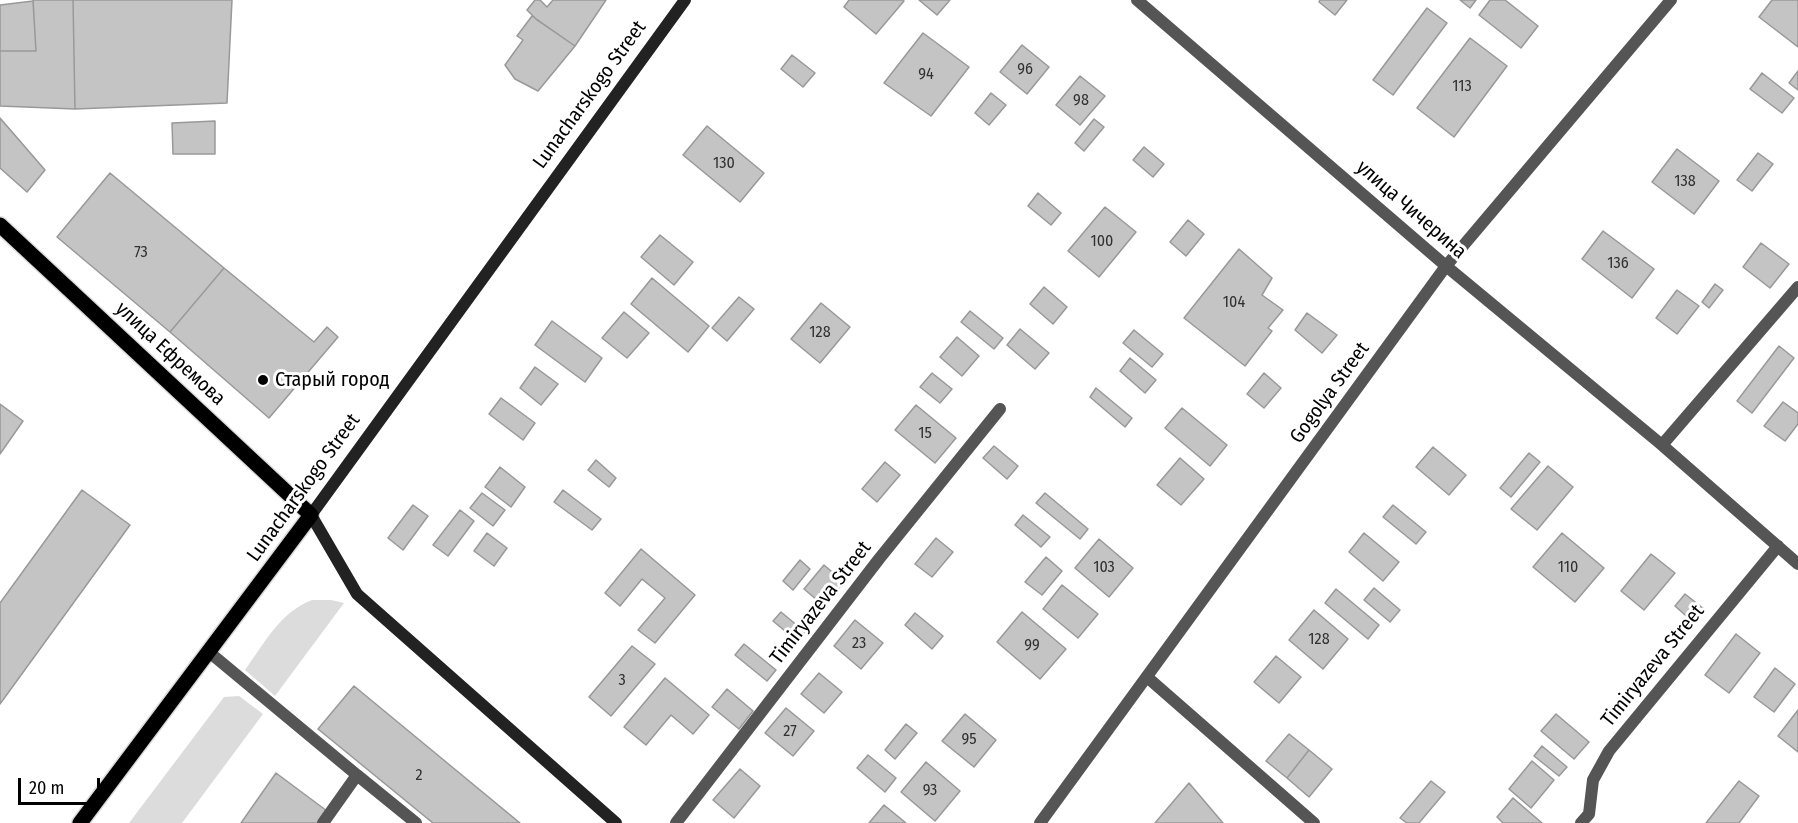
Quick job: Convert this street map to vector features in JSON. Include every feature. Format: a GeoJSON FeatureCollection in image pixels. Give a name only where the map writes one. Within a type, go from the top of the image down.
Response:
{"type":"FeatureCollection","features":[{"type":"Feature","properties":{"kind":"main road","name":"улица Ефремова"},"geometry":{"type":"LineString","coordinates":[[0,225],[311,515]]}},
{"type":"Feature","properties":{"kind":"main road","name":"Lunacharskogo Street"},"geometry":{"type":"LineString","coordinates":[[80,823],[311,515]]}},
{"type":"Feature","properties":{"kind":"street","name":"Lunacharskogo Street"},"geometry":{"type":"LineString","coordinates":[[311,515],[685,0]]}},
{"type":"Feature","properties":{"kind":"street","name":"улица Чичерина"},"geometry":{"type":"LineString","coordinates":[[1137,0],[1446,266],[1662,445],[1798,564]]}},
{"type":"Feature","properties":{"kind":"street","name":"Gogolya Street"},"geometry":{"type":"LineString","coordinates":[[1040,823],[1446,266],[1671,0]]}},
{"type":"Feature","properties":{"kind":"street"},"geometry":{"type":"LineString","coordinates":[[1662,445],[1798,287]]}},
{"type":"Feature","properties":{"kind":"street","name":"Timiryazeva Street"},"geometry":{"type":"LineString","coordinates":[[676,823],[879,559],[1000,409]]}},
{"type":"Feature","properties":{"kind":"street"},"geometry":{"type":"LineString","coordinates":[[311,515],[357,594],[616,823]]}},
{"type":"Feature","properties":{"kind":"street","name":"Timiryazeva Street"},"geometry":{"type":"LineString","coordinates":[[1581,823],[1589,814],[1593,780],[1609,751],[1778,546]]}},
{"type":"Feature","properties":{"kind":"street"},"geometry":{"type":"LineString","coordinates":[[209,652],[416,823]]}},
{"type":"Feature","properties":{"kind":"street"},"geometry":{"type":"LineString","coordinates":[[1147,677],[1314,823]]}},
{"type":"Feature","properties":{"kind":"street"},"geometry":{"type":"LineString","coordinates":[[323,823],[357,775]]}},
{"type":"Feature","properties":{"kind":"shaded area"},"geometry":{"type":"Polygon","coordinates":[[[312,600],[344,603],[275,696],[245,670],[282,621],[301,605],[312,600]]]}},
{"type":"Feature","properties":{"kind":"shaded area"},"geometry":{"type":"Polygon","coordinates":[[[239,696],[263,714],[182,823],[129,823],[224,697],[239,696]]]}},
{"type":"Feature","properties":{"kind":"building"},"geometry":{"type":"Polygon","coordinates":[[[33,0],[73,0],[75,109],[0,106],[0,51],[36,51],[33,0]]]}},
{"type":"Feature","properties":{"kind":"building"},"geometry":{"type":"Polygon","coordinates":[[[73,0],[232,0],[227,103],[75,109],[73,0]]]}},
{"type":"Feature","properties":{"kind":"building"},"geometry":{"type":"Polygon","coordinates":[[[535,0],[540,0],[547,7],[553,0],[606,0],[575,46],[537,20],[527,10],[535,0]]]}},
{"type":"Feature","properties":{"kind":"building"},"geometry":{"type":"Polygon","coordinates":[[[849,0],[904,1],[876,34],[844,7],[849,0]]]}},
{"type":"Feature","properties":{"kind":"building"},"geometry":{"type":"Polygon","coordinates":[[[919,0],[950,0],[937,15],[919,0]]]}},
{"type":"Feature","properties":{"kind":"building"},"geometry":{"type":"Polygon","coordinates":[[[1320,0],[1347,0],[1335,15],[1319,2],[1320,0]]]}},
{"type":"Feature","properties":{"kind":"building"},"geometry":{"type":"Polygon","coordinates":[[[1460,0],[1476,0],[1470,8],[1460,0]]]}},
{"type":"Feature","properties":{"kind":"building"},"geometry":{"type":"Polygon","coordinates":[[[1490,0],[1505,0],[1538,26],[1521,48],[1479,15],[1490,0]]]}},
{"type":"Feature","properties":{"kind":"building"},"geometry":{"type":"Polygon","coordinates":[[[1772,0],[1798,0],[1798,47],[1759,17],[1772,0]]]}},
{"type":"Feature","properties":{"kind":"building"},"geometry":{"type":"Polygon","coordinates":[[[33,1],[36,51],[0,51],[0,5],[33,1]]]}},
{"type":"Feature","properties":{"kind":"building"},"geometry":{"type":"Polygon","coordinates":[[[1427,8],[1447,23],[1393,95],[1373,80],[1427,8]]]}},
{"type":"Feature","properties":{"kind":"building"},"geometry":{"type":"Polygon","coordinates":[[[532,16],[575,46],[538,91],[515,79],[505,65],[523,40],[517,36],[532,16]]]}},
{"type":"Feature","properties":{"kind":"building"},"geometry":{"type":"Polygon","coordinates":[[[923,33],[969,67],[931,116],[884,83],[923,33]]]}},
{"type":"Feature","properties":{"kind":"building"},"geometry":{"type":"Polygon","coordinates":[[[1470,38],[1507,66],[1454,137],[1417,108],[1470,38]]]}},
{"type":"Feature","properties":{"kind":"building"},"geometry":{"type":"Polygon","coordinates":[[[1022,45],[1049,67],[1027,94],[1000,72],[1022,45]]]}},
{"type":"Feature","properties":{"kind":"building"},"geometry":{"type":"Polygon","coordinates":[[[792,55],[815,73],[803,87],[781,69],[792,55]]]}},
{"type":"Feature","properties":{"kind":"building"},"geometry":{"type":"Polygon","coordinates":[[[1798,71],[1798,90],[1789,83],[1798,71]]]}},
{"type":"Feature","properties":{"kind":"building"},"geometry":{"type":"Polygon","coordinates":[[[1762,73],[1794,98],[1782,113],[1750,89],[1762,73]]]}},
{"type":"Feature","properties":{"kind":"building"},"geometry":{"type":"Polygon","coordinates":[[[1080,76],[1105,96],[1080,125],[1056,105],[1080,76]]]}},
{"type":"Feature","properties":{"kind":"building"},"geometry":{"type":"Polygon","coordinates":[[[991,93],[1006,105],[989,125],[975,113],[991,93]]]}},
{"type":"Feature","properties":{"kind":"building"},"geometry":{"type":"Polygon","coordinates":[[[0,118],[45,170],[27,192],[0,168],[0,118]]]}},
{"type":"Feature","properties":{"kind":"building"},"geometry":{"type":"Polygon","coordinates":[[[1094,119],[1104,127],[1084,151],[1075,143],[1094,119]]]}},
{"type":"Feature","properties":{"kind":"building"},"geometry":{"type":"Polygon","coordinates":[[[215,121],[215,154],[173,154],[172,123],[215,121]]]}},
{"type":"Feature","properties":{"kind":"building"},"geometry":{"type":"Polygon","coordinates":[[[707,126],[764,173],[740,202],[683,155],[707,126]]]}},
{"type":"Feature","properties":{"kind":"building"},"geometry":{"type":"Polygon","coordinates":[[[1144,147],[1164,164],[1153,177],[1133,160],[1144,147]]]}},
{"type":"Feature","properties":{"kind":"building"},"geometry":{"type":"Polygon","coordinates":[[[1677,149],[1719,181],[1694,214],[1652,182],[1677,149]]]}},
{"type":"Feature","properties":{"kind":"building"},"geometry":{"type":"Polygon","coordinates":[[[1758,153],[1773,164],[1752,191],[1737,180],[1758,153]]]}},
{"type":"Feature","properties":{"kind":"building"},"geometry":{"type":"Polygon","coordinates":[[[110,173],[224,268],[170,332],[57,237],[110,173]]]}},
{"type":"Feature","properties":{"kind":"building"},"geometry":{"type":"Polygon","coordinates":[[[1038,193],[1061,213],[1051,225],[1028,206],[1038,193]]]}},
{"type":"Feature","properties":{"kind":"building"},"geometry":{"type":"Polygon","coordinates":[[[1105,207],[1136,232],[1099,277],[1068,251],[1105,207]]]}},
{"type":"Feature","properties":{"kind":"building"},"geometry":{"type":"Polygon","coordinates":[[[1188,220],[1204,234],[1186,256],[1170,242],[1188,220]]]}},
{"type":"Feature","properties":{"kind":"building"},"geometry":{"type":"Polygon","coordinates":[[[1603,231],[1654,269],[1632,298],[1582,259],[1603,231]]]}},
{"type":"Feature","properties":{"kind":"building"},"geometry":{"type":"Polygon","coordinates":[[[660,235],[693,262],[674,285],[641,257],[660,235]]]}},
{"type":"Feature","properties":{"kind":"building"},"geometry":{"type":"Polygon","coordinates":[[[1761,243],[1789,264],[1770,288],[1743,267],[1761,243]]]}},
{"type":"Feature","properties":{"kind":"building"},"geometry":{"type":"Polygon","coordinates":[[[1239,249],[1272,278],[1262,295],[1283,310],[1268,328],[1272,331],[1245,366],[1184,318],[1239,249]]]}},
{"type":"Feature","properties":{"kind":"building","name":"Старый город"},"geometry":{"type":"Polygon","coordinates":[[[224,268],[314,342],[327,327],[338,337],[269,418],[170,332],[224,268]]]}},
{"type":"Feature","properties":{"kind":"building"},"geometry":{"type":"Polygon","coordinates":[[[652,278],[709,326],[688,352],[631,304],[652,278]]]}},
{"type":"Feature","properties":{"kind":"building"},"geometry":{"type":"Polygon","coordinates":[[[1715,284],[1723,290],[1709,308],[1702,302],[1715,284]]]}},
{"type":"Feature","properties":{"kind":"building"},"geometry":{"type":"Polygon","coordinates":[[[1044,287],[1067,307],[1053,324],[1030,304],[1044,287]]]}},
{"type":"Feature","properties":{"kind":"building"},"geometry":{"type":"Polygon","coordinates":[[[1677,290],[1699,306],[1677,334],[1656,318],[1677,290]]]}},
{"type":"Feature","properties":{"kind":"building"},"geometry":{"type":"Polygon","coordinates":[[[739,297],[754,309],[727,341],[712,328],[739,297]]]}},
{"type":"Feature","properties":{"kind":"building"},"geometry":{"type":"Polygon","coordinates":[[[821,303],[850,327],[820,363],[791,339],[821,303]]]}},
{"type":"Feature","properties":{"kind":"building"},"geometry":{"type":"Polygon","coordinates":[[[970,311],[1003,338],[994,349],[961,322],[970,311]]]}},
{"type":"Feature","properties":{"kind":"building"},"geometry":{"type":"Polygon","coordinates":[[[624,312],[649,333],[627,358],[602,338],[624,312]]]}},
{"type":"Feature","properties":{"kind":"building"},"geometry":{"type":"Polygon","coordinates":[[[1307,313],[1337,335],[1322,353],[1295,330],[1307,313]]]}},
{"type":"Feature","properties":{"kind":"building"},"geometry":{"type":"Polygon","coordinates":[[[552,321],[602,358],[585,382],[535,345],[552,321]]]}},
{"type":"Feature","properties":{"kind":"building"},"geometry":{"type":"Polygon","coordinates":[[[1020,329],[1049,353],[1035,369],[1007,345],[1020,329]]]}},
{"type":"Feature","properties":{"kind":"building"},"geometry":{"type":"Polygon","coordinates":[[[1134,330],[1163,354],[1152,367],[1123,343],[1134,330]]]}},
{"type":"Feature","properties":{"kind":"building"},"geometry":{"type":"Polygon","coordinates":[[[957,337],[979,356],[962,376],[940,357],[957,337]]]}},
{"type":"Feature","properties":{"kind":"building"},"geometry":{"type":"Polygon","coordinates":[[[1779,346],[1794,358],[1752,413],[1737,401],[1779,346]]]}},
{"type":"Feature","properties":{"kind":"building"},"geometry":{"type":"Polygon","coordinates":[[[1130,358],[1156,380],[1145,393],[1120,371],[1130,358]]]}},
{"type":"Feature","properties":{"kind":"building"},"geometry":{"type":"Polygon","coordinates":[[[535,367],[558,384],[541,405],[520,388],[535,367]]]}},
{"type":"Feature","properties":{"kind":"building"},"geometry":{"type":"Polygon","coordinates":[[[932,373],[952,389],[940,403],[920,387],[932,373]]]}},
{"type":"Feature","properties":{"kind":"building"},"geometry":{"type":"Polygon","coordinates":[[[1264,373],[1281,388],[1264,408],[1247,394],[1264,373]]]}},
{"type":"Feature","properties":{"kind":"building"},"geometry":{"type":"Polygon","coordinates":[[[1096,388],[1132,418],[1125,427],[1090,397],[1096,388]]]}},
{"type":"Feature","properties":{"kind":"building"},"geometry":{"type":"Polygon","coordinates":[[[501,398],[535,423],[523,440],[489,414],[501,398]]]}},
{"type":"Feature","properties":{"kind":"building"},"geometry":{"type":"Polygon","coordinates":[[[1783,402],[1798,413],[1798,424],[1785,441],[1764,426],[1783,402]]]}},
{"type":"Feature","properties":{"kind":"building"},"geometry":{"type":"Polygon","coordinates":[[[0,404],[23,421],[0,454],[0,404]]]}},
{"type":"Feature","properties":{"kind":"building"},"geometry":{"type":"Polygon","coordinates":[[[916,405],[956,438],[935,463],[895,430],[916,405]]]}},
{"type":"Feature","properties":{"kind":"building"},"geometry":{"type":"Polygon","coordinates":[[[1182,408],[1227,445],[1210,466],[1165,428],[1182,408]]]}},
{"type":"Feature","properties":{"kind":"building"},"geometry":{"type":"Polygon","coordinates":[[[994,446],[1018,466],[1007,479],[983,458],[994,446]]]}},
{"type":"Feature","properties":{"kind":"building"},"geometry":{"type":"Polygon","coordinates":[[[1433,447],[1466,475],[1449,495],[1416,467],[1433,447]]]}},
{"type":"Feature","properties":{"kind":"building"},"geometry":{"type":"Polygon","coordinates":[[[1529,453],[1540,462],[1511,497],[1500,488],[1529,453]]]}},
{"type":"Feature","properties":{"kind":"building"},"geometry":{"type":"Polygon","coordinates":[[[1180,458],[1204,479],[1181,505],[1157,485],[1180,458]]]}},
{"type":"Feature","properties":{"kind":"building"},"geometry":{"type":"Polygon","coordinates":[[[596,460],[616,478],[609,487],[588,470],[596,460]]]}},
{"type":"Feature","properties":{"kind":"building"},"geometry":{"type":"Polygon","coordinates":[[[885,462],[900,475],[877,502],[862,489],[885,462]]]}},
{"type":"Feature","properties":{"kind":"building"},"geometry":{"type":"Polygon","coordinates":[[[1548,466],[1573,487],[1537,530],[1511,509],[1548,466]]]}},
{"type":"Feature","properties":{"kind":"building"},"geometry":{"type":"Polygon","coordinates":[[[500,467],[525,487],[511,507],[485,487],[500,467]]]}},
{"type":"Feature","properties":{"kind":"building"},"geometry":{"type":"Polygon","coordinates":[[[82,490],[130,525],[0,704],[0,603],[82,490]]]}},
{"type":"Feature","properties":{"kind":"building"},"geometry":{"type":"Polygon","coordinates":[[[563,490],[601,519],[592,530],[554,502],[563,490]]]}},
{"type":"Feature","properties":{"kind":"building"},"geometry":{"type":"Polygon","coordinates":[[[482,493],[505,510],[493,526],[470,508],[482,493]]]}},
{"type":"Feature","properties":{"kind":"building"},"geometry":{"type":"Polygon","coordinates":[[[1045,493],[1088,529],[1080,539],[1036,503],[1045,493]]]}},
{"type":"Feature","properties":{"kind":"building"},"geometry":{"type":"Polygon","coordinates":[[[413,505],[428,516],[403,550],[388,538],[413,505]]]}},
{"type":"Feature","properties":{"kind":"building"},"geometry":{"type":"Polygon","coordinates":[[[1393,505],[1426,532],[1416,544],[1383,517],[1393,505]]]}},
{"type":"Feature","properties":{"kind":"building"},"geometry":{"type":"Polygon","coordinates":[[[460,510],[474,521],[448,556],[433,545],[460,510]]]}},
{"type":"Feature","properties":{"kind":"building"},"geometry":{"type":"Polygon","coordinates":[[[1023,515],[1050,537],[1041,547],[1015,525],[1023,515]]]}},
{"type":"Feature","properties":{"kind":"building"},"geometry":{"type":"Polygon","coordinates":[[[487,533],[507,548],[494,566],[474,551],[487,533]]]}},
{"type":"Feature","properties":{"kind":"building"},"geometry":{"type":"Polygon","coordinates":[[[1364,533],[1399,562],[1383,581],[1349,552],[1364,533]]]}},
{"type":"Feature","properties":{"kind":"building"},"geometry":{"type":"Polygon","coordinates":[[[1562,533],[1604,568],[1575,602],[1533,567],[1562,533]]]}},
{"type":"Feature","properties":{"kind":"building"},"geometry":{"type":"Polygon","coordinates":[[[936,538],[953,552],[932,577],[915,564],[936,538]]]}},
{"type":"Feature","properties":{"kind":"building"},"geometry":{"type":"Polygon","coordinates":[[[1099,539],[1133,568],[1109,597],[1075,568],[1099,539]]]}},
{"type":"Feature","properties":{"kind":"building"},"geometry":{"type":"Polygon","coordinates":[[[641,549],[695,595],[655,643],[638,630],[665,598],[642,579],[620,606],[605,593],[641,549]]]}},
{"type":"Feature","properties":{"kind":"building"},"geometry":{"type":"Polygon","coordinates":[[[1651,554],[1675,573],[1644,610],[1621,591],[1651,554]]]}},
{"type":"Feature","properties":{"kind":"building"},"geometry":{"type":"Polygon","coordinates":[[[1046,557],[1062,571],[1042,595],[1025,582],[1046,557]]]}},
{"type":"Feature","properties":{"kind":"building"},"geometry":{"type":"Polygon","coordinates":[[[800,560],[810,569],[793,590],[783,581],[800,560]]]}},
{"type":"Feature","properties":{"kind":"building"},"geometry":{"type":"Polygon","coordinates":[[[824,565],[844,582],[824,606],[804,589],[824,565]]]}},
{"type":"Feature","properties":{"kind":"building"},"geometry":{"type":"Polygon","coordinates":[[[1062,585],[1098,614],[1078,638],[1043,609],[1062,585]]]}},
{"type":"Feature","properties":{"kind":"building"},"geometry":{"type":"Polygon","coordinates":[[[1374,588],[1400,610],[1390,622],[1364,600],[1374,588]]]}},
{"type":"Feature","properties":{"kind":"building"},"geometry":{"type":"Polygon","coordinates":[[[1336,589],[1379,625],[1368,639],[1325,603],[1336,589]]]}},
{"type":"Feature","properties":{"kind":"building"},"geometry":{"type":"Polygon","coordinates":[[[1685,594],[1704,609],[1693,622],[1675,606],[1685,594]]]}},
{"type":"Feature","properties":{"kind":"building"},"geometry":{"type":"Polygon","coordinates":[[[1314,610],[1348,639],[1323,669],[1289,640],[1314,610]]]}},
{"type":"Feature","properties":{"kind":"building"},"geometry":{"type":"Polygon","coordinates":[[[781,612],[805,632],[797,641],[773,621],[781,612]]]}},
{"type":"Feature","properties":{"kind":"building"},"geometry":{"type":"Polygon","coordinates":[[[1022,612],[1066,649],[1040,679],[997,642],[1022,612]]]}},
{"type":"Feature","properties":{"kind":"building"},"geometry":{"type":"Polygon","coordinates":[[[915,613],[943,636],[932,649],[905,625],[915,613]]]}},
{"type":"Feature","properties":{"kind":"building"},"geometry":{"type":"Polygon","coordinates":[[[855,620],[883,643],[861,669],[834,646],[855,620]]]}},
{"type":"Feature","properties":{"kind":"building"},"geometry":{"type":"Polygon","coordinates":[[[1736,634],[1760,653],[1729,693],[1705,675],[1736,634]]]}},
{"type":"Feature","properties":{"kind":"building"},"geometry":{"type":"Polygon","coordinates":[[[744,644],[776,670],[767,681],[735,655],[744,644]]]}},
{"type":"Feature","properties":{"kind":"building"},"geometry":{"type":"Polygon","coordinates":[[[632,646],[655,664],[611,716],[589,697],[632,646]]]}},
{"type":"Feature","properties":{"kind":"building"},"geometry":{"type":"Polygon","coordinates":[[[1276,656],[1301,677],[1279,703],[1254,682],[1276,656]]]}},
{"type":"Feature","properties":{"kind":"building"},"geometry":{"type":"Polygon","coordinates":[[[1775,668],[1795,684],[1774,712],[1754,697],[1775,668]]]}},
{"type":"Feature","properties":{"kind":"building"},"geometry":{"type":"Polygon","coordinates":[[[819,673],[842,692],[824,713],[801,694],[819,673]]]}},
{"type":"Feature","properties":{"kind":"building"},"geometry":{"type":"Polygon","coordinates":[[[665,678],[709,715],[693,734],[671,715],[646,745],[624,727],[665,678]]]}},
{"type":"Feature","properties":{"kind":"building"},"geometry":{"type":"Polygon","coordinates":[[[354,686],[520,823],[433,823],[318,729],[354,686]]]}},
{"type":"Feature","properties":{"kind":"building"},"geometry":{"type":"Polygon","coordinates":[[[727,689],[753,711],[739,729],[712,707],[727,689]]]}},
{"type":"Feature","properties":{"kind":"building"},"geometry":{"type":"Polygon","coordinates":[[[786,708],[814,731],[793,756],[765,733],[786,708]]]}},
{"type":"Feature","properties":{"kind":"building"},"geometry":{"type":"Polygon","coordinates":[[[1798,710],[1798,752],[1778,736],[1798,710]]]}},
{"type":"Feature","properties":{"kind":"building"},"geometry":{"type":"Polygon","coordinates":[[[965,714],[996,740],[974,767],[942,741],[965,714]]]}},
{"type":"Feature","properties":{"kind":"building"},"geometry":{"type":"Polygon","coordinates":[[[1556,714],[1589,742],[1574,759],[1541,731],[1556,714]]]}},
{"type":"Feature","properties":{"kind":"building"},"geometry":{"type":"Polygon","coordinates":[[[906,724],[917,733],[895,759],[885,750],[906,724]]]}},
{"type":"Feature","properties":{"kind":"building"},"geometry":{"type":"Polygon","coordinates":[[[1289,734],[1309,750],[1287,778],[1266,761],[1289,734]]]}},
{"type":"Feature","properties":{"kind":"building"},"geometry":{"type":"Polygon","coordinates":[[[1542,746],[1567,767],[1559,776],[1534,756],[1542,746]]]}},
{"type":"Feature","properties":{"kind":"building"},"geometry":{"type":"Polygon","coordinates":[[[1309,750],[1332,769],[1309,797],[1287,778],[1309,750]]]}},
{"type":"Feature","properties":{"kind":"building"},"geometry":{"type":"Polygon","coordinates":[[[868,755],[896,778],[885,792],[857,768],[868,755]]]}},
{"type":"Feature","properties":{"kind":"building"},"geometry":{"type":"Polygon","coordinates":[[[1532,761],[1554,780],[1531,808],[1509,789],[1532,761]]]}},
{"type":"Feature","properties":{"kind":"building"},"geometry":{"type":"Polygon","coordinates":[[[926,762],[960,791],[935,821],[901,792],[926,762]]]}},
{"type":"Feature","properties":{"kind":"building"},"geometry":{"type":"Polygon","coordinates":[[[740,769],[760,786],[734,818],[713,800],[740,769]]]}},
{"type":"Feature","properties":{"kind":"building"},"geometry":{"type":"Polygon","coordinates":[[[276,773],[327,811],[318,823],[241,823],[276,773]]]}},
{"type":"Feature","properties":{"kind":"building"},"geometry":{"type":"Polygon","coordinates":[[[1431,781],[1445,792],[1419,823],[1407,823],[1400,818],[1431,781]]]}},
{"type":"Feature","properties":{"kind":"building"},"geometry":{"type":"Polygon","coordinates":[[[1739,781],[1759,796],[1739,823],[1706,823],[1739,781]]]}},
{"type":"Feature","properties":{"kind":"building"},"geometry":{"type":"Polygon","coordinates":[[[1189,783],[1223,823],[1155,823],[1189,783]]]}},
{"type":"Feature","properties":{"kind":"building"},"geometry":{"type":"Polygon","coordinates":[[[1513,798],[1542,823],[1503,823],[1497,817],[1513,798]]]}},
{"type":"Feature","properties":{"kind":"building"},"geometry":{"type":"Polygon","coordinates":[[[884,805],[906,823],[869,823],[884,805]]]}},
{"type":"Feature","properties":{"kind":"place","name":"Старый город"},"geometry":{"type":"Point","coordinates":[263,380]}}]}
